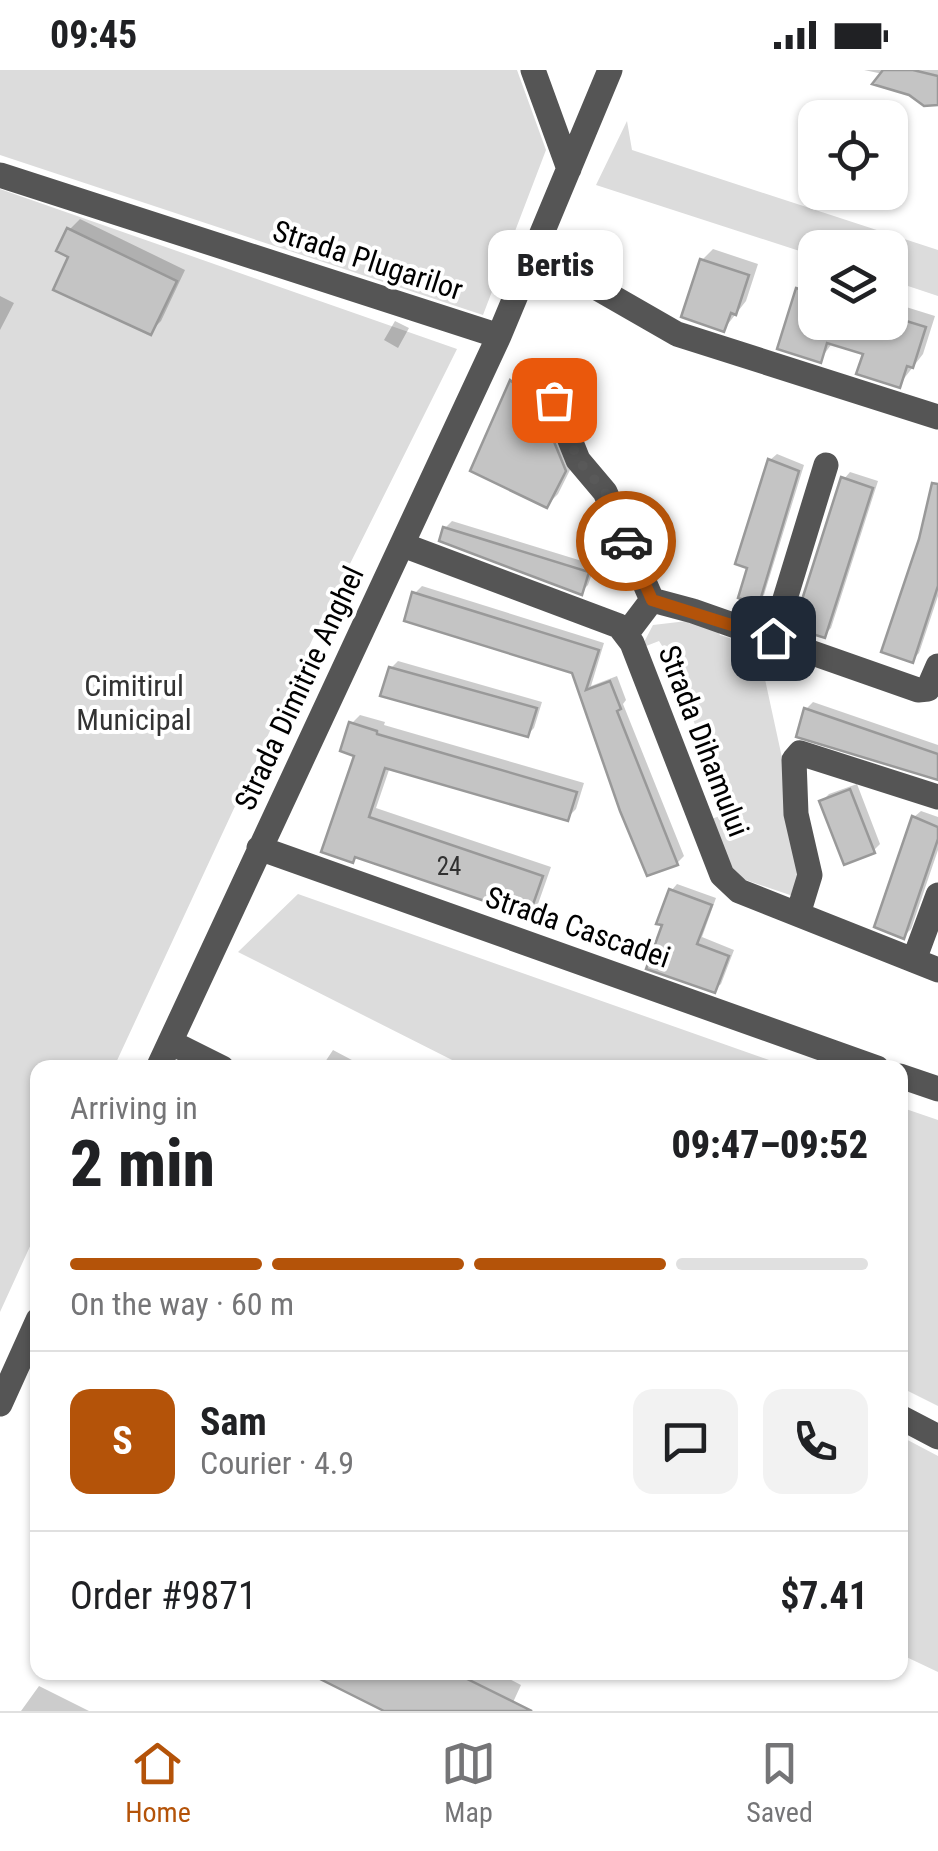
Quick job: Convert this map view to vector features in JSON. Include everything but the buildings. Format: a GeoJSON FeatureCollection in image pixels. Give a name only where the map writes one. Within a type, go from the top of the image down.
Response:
{"type":"FeatureCollection","features":[{"type":"Feature","properties":{"kind":"street"},"geometry":{"type":"LineString","coordinates":[[532,70],[569,169]]}},
{"type":"Feature","properties":{"kind":"street"},"geometry":{"type":"LineString","coordinates":[[498,336],[610,70]]}},
{"type":"Feature","properties":{"kind":"street","name":"Strada Plugarilor"},"geometry":{"type":"LineString","coordinates":[[0,175],[498,336]]}},
{"type":"Feature","properties":{"kind":"street"},"geometry":{"type":"LineString","coordinates":[[532,258],[569,272],[677,334],[938,416]]}},
{"type":"Feature","properties":{"kind":"street","name":"Strada Dimitrie Anghel"},"geometry":{"type":"LineString","coordinates":[[162,1060],[498,336]]}},
{"type":"Feature","properties":{"kind":"street"},"geometry":{"type":"LineString","coordinates":[[554,400],[578,460],[605,492],[652,600],[918,690],[928,689],[938,666]]}},
{"type":"Feature","properties":{"kind":"street"},"geometry":{"type":"LineString","coordinates":[[773,638],[826,465]]}},
{"type":"Feature","properties":{"kind":"street","name":"Strada Dihamului"},"geometry":{"type":"LineString","coordinates":[[403,545],[618,626],[626,633],[722,876],[739,891],[926,965]]}},
{"type":"Feature","properties":{"kind":"street"},"geometry":{"type":"LineString","coordinates":[[626,633],[652,600]]}},
{"type":"Feature","properties":{"kind":"street"},"geometry":{"type":"LineString","coordinates":[[798,914],[810,875],[796,814],[794,760],[800,754],[938,797]]}},
{"type":"Feature","properties":{"kind":"street","name":"Strada Cascadei"},"geometry":{"type":"LineString","coordinates":[[259,848],[855,1060]]}},
{"type":"Feature","properties":{"kind":"street"},"geometry":{"type":"LineString","coordinates":[[926,965],[938,896]]}},
{"type":"Feature","properties":{"kind":"street"},"geometry":{"type":"LineString","coordinates":[[170,1042],[206,1060]]}},
{"type":"Feature","properties":{"kind":"street"},"geometry":{"type":"LineString","coordinates":[[908,1079],[938,1089]]}},
{"type":"Feature","properties":{"kind":"street"},"geometry":{"type":"LineString","coordinates":[[0,1404],[30,1338]]}},
{"type":"Feature","properties":{"kind":"street"},"geometry":{"type":"LineString","coordinates":[[908,1421],[938,1437]]}},
{"type":"Feature","properties":{"kind":"green space"},"geometry":{"type":"Polygon","coordinates":[[[0,70],[517,70],[546,150],[483,315],[0,155],[0,70]]]}},
{"type":"Feature","properties":{"kind":"green space"},"geometry":{"type":"Polygon","coordinates":[[[627,121],[632,150],[798,204],[798,210],[816,210],[877,230],[798,230],[798,250],[596,185],[627,121]]]}},
{"type":"Feature","properties":{"kind":"green space","name":"Cimitirul Municipal"},"geometry":{"type":"Polygon","coordinates":[[[0,189],[457,349],[314,636],[117,1060],[30,1060],[30,1246],[0,1312],[0,189]]]}},
{"type":"Feature","properties":{"kind":"green space"},"geometry":{"type":"Polygon","coordinates":[[[908,240],[938,250],[938,296],[908,286],[908,240]]]}},
{"type":"Feature","properties":{"kind":"green space"},"geometry":{"type":"Polygon","coordinates":[[[710,622],[720,635],[758,647],[802,850],[799,898],[728,874],[709,820],[730,812],[666,652],[659,641],[641,648],[653,625],[710,622]]]}},
{"type":"Feature","properties":{"kind":"green space"},"geometry":{"type":"Polygon","coordinates":[[[298,894],[769,1060],[452,1060],[238,952],[298,894]]]}},
{"type":"Feature","properties":{"kind":"green space"},"geometry":{"type":"Polygon","coordinates":[[[908,1110],[938,1120],[938,1406],[908,1391],[908,1110]]]}},
{"type":"Feature","properties":{"kind":"green space"},"geometry":{"type":"Polygon","coordinates":[[[908,1440],[938,1456],[938,1672],[908,1658],[908,1440]]]}},
{"type":"Feature","properties":{"kind":"way so far"},"geometry":{"type":"LineString","coordinates":[[554,400],[578,460],[605,492],[626,541]]}},
{"type":"Feature","properties":{"kind":"place","name":"Bertis"},"geometry":{"type":"Point","coordinates":[554,400]}},
{"type":"Feature","properties":{"kind":"route"},"geometry":{"type":"LineString","coordinates":[[626,541],[652,600],[773,638]]}}]}
